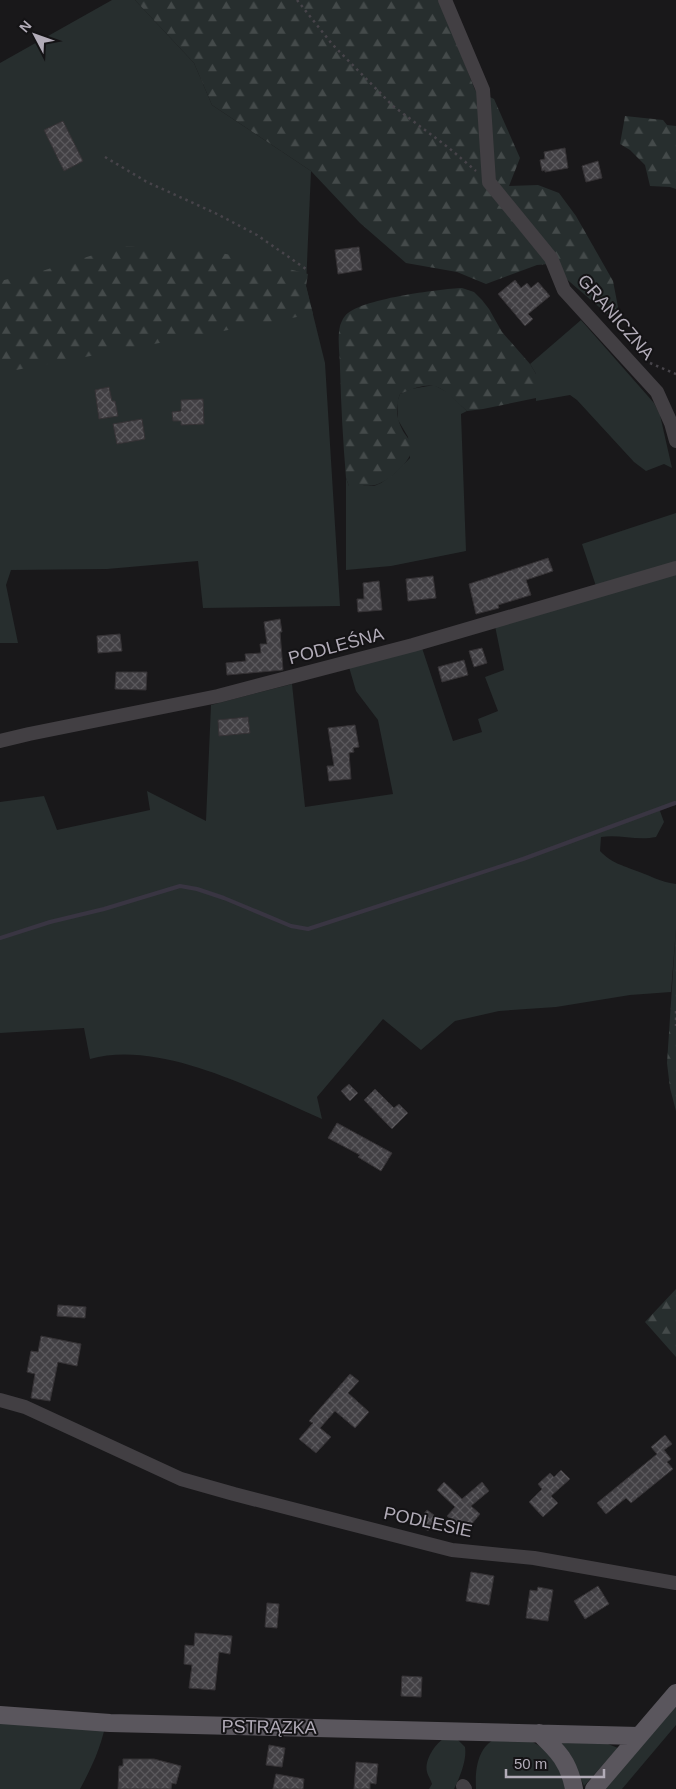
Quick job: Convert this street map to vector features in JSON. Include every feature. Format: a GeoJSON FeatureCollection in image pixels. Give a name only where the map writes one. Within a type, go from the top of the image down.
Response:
{"type":"FeatureCollection","features":[{"type":"Feature","properties":{"kind":"main road"},"geometry":{"type":"LineString","coordinates":[[594,1789],[676,1693]]}},
{"type":"Feature","properties":{"kind":"main road","name":"PSTRĄZKA"},"geometry":{"type":"LineString","coordinates":[[0,1715],[110,1723],[639,1736]]}},
{"type":"Feature","properties":{"kind":"main road"},"geometry":{"type":"LineString","coordinates":[[539,1733],[554,1747],[567,1764],[574,1789]]}},
{"type":"Feature","properties":{"kind":"street"},"geometry":{"type":"LineString","coordinates":[[445,0],[483,90],[489,182]]}},
{"type":"Feature","properties":{"kind":"street","name":"GRANICZNA"},"geometry":{"type":"LineString","coordinates":[[489,182],[552,258],[564,290],[657,392],[671,423],[676,441]]}},
{"type":"Feature","properties":{"kind":"street","name":"PODLEŚNA"},"geometry":{"type":"LineString","coordinates":[[0,741],[218,696],[413,645],[676,568]]}},
{"type":"Feature","properties":{"kind":"street","name":"PODLESIE"},"geometry":{"type":"LineString","coordinates":[[0,1400],[25,1407],[181,1479],[234,1494],[452,1550],[534,1558],[676,1584]]}},
{"type":"Feature","properties":{"kind":"path"},"geometry":{"type":"LineString","coordinates":[[297,0],[332,44],[393,106],[449,148],[489,182]]}},
{"type":"Feature","properties":{"kind":"path"},"geometry":{"type":"LineString","coordinates":[[105,157],[147,182],[215,213],[257,235],[306,270]]}},
{"type":"Feature","properties":{"kind":"path"},"geometry":{"type":"LineString","coordinates":[[676,1011],[676,1026]]}},
{"type":"Feature","properties":{"kind":"green space"},"geometry":{"type":"Polygon","coordinates":[[[112,0],[135,0],[194,63],[212,105],[311,171],[306,286],[325,363],[340,606],[203,608],[198,561],[107,569],[11,570],[6,585],[18,643],[0,643],[0,63],[112,0]]]}},
{"type":"Feature","properties":{"kind":"green space"},"geometry":{"type":"Polygon","coordinates":[[[135,0],[440,0],[475,90],[494,99],[520,158],[509,186],[538,185],[559,193],[576,216],[613,281],[618,307],[613,319],[549,264],[537,265],[486,284],[457,272],[406,263],[360,223],[311,171],[212,105],[194,63],[135,0]]]}},
{"type":"Feature","properties":{"kind":"green space"},"geometry":{"type":"Polygon","coordinates":[[[625,116],[663,120],[667,125],[676,126],[676,189],[650,186],[645,165],[630,150],[620,144],[625,116]]]}},
{"type":"Feature","properties":{"kind":"green space"},"geometry":{"type":"Polygon","coordinates":[[[122,246],[213,252],[247,258],[308,274],[306,286],[313,314],[0,373],[0,281],[42,271],[122,246]]]}},
{"type":"Feature","properties":{"kind":"green space"},"geometry":{"type":"Polygon","coordinates":[[[462,288],[474,292],[482,300],[502,332],[530,364],[536,374],[536,398],[467,411],[438,387],[423,386],[400,394],[397,403],[399,422],[412,446],[408,459],[404,465],[380,483],[349,486],[346,478],[344,451],[339,342],[340,326],[345,316],[353,310],[382,300],[436,290],[462,288]]]}},
{"type":"Feature","properties":{"kind":"green space"},"geometry":{"type":"Polygon","coordinates":[[[581,320],[654,403],[660,415],[672,468],[664,464],[646,471],[634,462],[577,400],[570,395],[536,401],[536,374],[530,364],[581,320]]]}},
{"type":"Feature","properties":{"kind":"green space"},"geometry":{"type":"Polygon","coordinates":[[[434,385],[447,392],[467,411],[461,414],[466,551],[391,566],[346,570],[346,478],[349,486],[374,486],[395,473],[410,458],[408,437],[398,420],[397,402],[400,394],[411,389],[434,385]]]}},
{"type":"Feature","properties":{"kind":"green space"},"geometry":{"type":"Polygon","coordinates":[[[676,513],[676,805],[657,809],[660,811],[664,822],[656,837],[601,837],[600,851],[620,865],[676,884],[676,929],[671,992],[630,995],[556,1007],[499,1011],[455,1021],[421,1050],[383,1019],[317,1097],[322,1119],[239,1082],[177,1062],[147,1056],[118,1055],[90,1059],[84,1028],[0,1033],[0,802],[44,796],[57,830],[150,810],[147,791],[206,821],[211,705],[292,684],[305,807],[393,794],[378,720],[356,691],[349,667],[422,648],[453,741],[482,732],[478,719],[498,711],[485,677],[504,670],[494,621],[596,586],[582,544],[676,513]]]}},
{"type":"Feature","properties":{"kind":"green space"},"geometry":{"type":"Polygon","coordinates":[[[676,927],[676,1111],[670,1088],[667,1063],[676,927]]]}},
{"type":"Feature","properties":{"kind":"green space"},"geometry":{"type":"Polygon","coordinates":[[[676,1289],[676,1357],[645,1322],[676,1289]]]}},
{"type":"Feature","properties":{"kind":"green space"},"geometry":{"type":"Polygon","coordinates":[[[676,1705],[676,1725],[622,1789],[605,1789],[676,1705]]]}},
{"type":"Feature","properties":{"kind":"green space"},"geometry":{"type":"Polygon","coordinates":[[[0,1707],[107,1716],[97,1754],[80,1789],[0,1789],[0,1707]]]}},
{"type":"Feature","properties":{"kind":"green space"},"geometry":{"type":"Polygon","coordinates":[[[445,1738],[456,1738],[465,1747],[465,1757],[459,1779],[454,1789],[429,1789],[432,1784],[427,1772],[427,1763],[434,1748],[445,1738]]]}},
{"type":"Feature","properties":{"kind":"green space"},"geometry":{"type":"Polygon","coordinates":[[[493,1740],[531,1741],[545,1749],[563,1774],[565,1789],[476,1789],[476,1775],[480,1755],[483,1749],[493,1740]]]}},
{"type":"Feature","properties":{"kind":"green space"},"geometry":{"type":"Polygon","coordinates":[[[559,1740],[608,1744],[618,1748],[584,1786],[570,1754],[559,1740]]]}},
{"type":"Feature","properties":{"kind":"building"},"geometry":{"type":"Polygon","coordinates":[[[63,121],[83,161],[64,171],[44,130],[63,121]]]}},
{"type":"Feature","properties":{"kind":"building"},"geometry":{"type":"Polygon","coordinates":[[[565,148],[568,168],[542,171],[540,160],[545,159],[544,152],[565,148]]]}},
{"type":"Feature","properties":{"kind":"building"},"geometry":{"type":"Polygon","coordinates":[[[598,161],[602,178],[586,182],[582,166],[598,161]]]}},
{"type":"Feature","properties":{"kind":"building"},"geometry":{"type":"Polygon","coordinates":[[[359,247],[362,270],[338,274],[335,250],[359,247]]]}},
{"type":"Feature","properties":{"kind":"building"},"geometry":{"type":"Polygon","coordinates":[[[515,280],[521,288],[527,283],[531,288],[538,282],[550,296],[528,314],[533,319],[525,326],[498,294],[515,280]]]}},
{"type":"Feature","properties":{"kind":"building"},"geometry":{"type":"Polygon","coordinates":[[[109,387],[112,401],[115,401],[118,416],[99,419],[95,390],[109,387]]]}},
{"type":"Feature","properties":{"kind":"building"},"geometry":{"type":"Polygon","coordinates":[[[203,399],[204,424],[181,425],[181,421],[173,421],[172,412],[181,411],[181,400],[203,399]]]}},
{"type":"Feature","properties":{"kind":"building"},"geometry":{"type":"Polygon","coordinates":[[[142,419],[145,439],[117,444],[113,424],[142,419]]]}},
{"type":"Feature","properties":{"kind":"building"},"geometry":{"type":"Polygon","coordinates":[[[548,558],[553,571],[526,580],[531,595],[498,605],[499,608],[476,614],[469,584],[548,558]]]}},
{"type":"Feature","properties":{"kind":"building"},"geometry":{"type":"Polygon","coordinates":[[[433,576],[436,598],[408,601],[406,579],[433,576]]]}},
{"type":"Feature","properties":{"kind":"building"},"geometry":{"type":"Polygon","coordinates":[[[379,581],[382,610],[358,612],[357,599],[364,599],[363,583],[379,581]]]}},
{"type":"Feature","properties":{"kind":"building"},"geometry":{"type":"Polygon","coordinates":[[[280,619],[283,670],[227,675],[226,663],[246,661],[245,654],[261,653],[260,644],[267,644],[264,622],[280,619]]]}},
{"type":"Feature","properties":{"kind":"building"},"geometry":{"type":"Polygon","coordinates":[[[120,634],[122,651],[98,653],[97,636],[120,634]]]}},
{"type":"Feature","properties":{"kind":"building"},"geometry":{"type":"Polygon","coordinates":[[[482,648],[487,663],[474,667],[469,651],[482,648]]]}},
{"type":"Feature","properties":{"kind":"building"},"geometry":{"type":"Polygon","coordinates":[[[464,660],[468,675],[442,682],[438,667],[464,660]]]}},
{"type":"Feature","properties":{"kind":"building"},"geometry":{"type":"Polygon","coordinates":[[[116,672],[147,672],[146,690],[115,689],[116,672]]]}},
{"type":"Feature","properties":{"kind":"building"},"geometry":{"type":"Polygon","coordinates":[[[248,717],[250,733],[219,736],[218,720],[248,717]]]}},
{"type":"Feature","properties":{"kind":"building"},"geometry":{"type":"Polygon","coordinates":[[[355,725],[359,747],[353,748],[354,752],[349,753],[351,779],[329,781],[327,766],[334,766],[328,728],[355,725]]]}},
{"type":"Feature","properties":{"kind":"building"},"geometry":{"type":"Polygon","coordinates":[[[349,1084],[358,1093],[350,1101],[341,1091],[349,1084]]]}},
{"type":"Feature","properties":{"kind":"building"},"geometry":{"type":"Polygon","coordinates":[[[375,1089],[394,1108],[399,1104],[408,1113],[392,1129],[364,1100],[375,1089]]]}},
{"type":"Feature","properties":{"kind":"building"},"geometry":{"type":"Polygon","coordinates":[[[337,1123],[392,1153],[381,1171],[358,1157],[360,1155],[328,1138],[337,1123]]]}},
{"type":"Feature","properties":{"kind":"building"},"geometry":{"type":"Polygon","coordinates":[[[58,1305],[86,1307],[85,1318],[57,1316],[58,1305]]]}},
{"type":"Feature","properties":{"kind":"building"},"geometry":{"type":"Polygon","coordinates":[[[41,1336],[81,1344],[77,1366],[58,1362],[50,1401],[31,1398],[35,1374],[27,1372],[31,1351],[38,1352],[41,1336]]]}},
{"type":"Feature","properties":{"kind":"building"},"geometry":{"type":"Polygon","coordinates":[[[350,1374],[359,1381],[348,1393],[369,1412],[355,1428],[335,1411],[320,1428],[331,1437],[316,1453],[299,1439],[313,1423],[309,1421],[350,1374]]]}},
{"type":"Feature","properties":{"kind":"building"},"geometry":{"type":"Polygon","coordinates":[[[665,1435],[672,1444],[664,1450],[671,1459],[667,1462],[673,1469],[631,1503],[626,1498],[606,1514],[597,1503],[657,1454],[651,1447],[665,1435]]]}},
{"type":"Feature","properties":{"kind":"building"},"geometry":{"type":"Polygon","coordinates":[[[561,1470],[570,1479],[551,1496],[558,1503],[543,1517],[529,1502],[542,1489],[538,1484],[550,1473],[554,1477],[561,1470]]]}},
{"type":"Feature","properties":{"kind":"building"},"geometry":{"type":"Polygon","coordinates":[[[444,1482],[462,1499],[482,1482],[489,1491],[471,1506],[480,1514],[466,1531],[447,1516],[455,1507],[437,1490],[444,1482]]]}},
{"type":"Feature","properties":{"kind":"building"},"geometry":{"type":"Polygon","coordinates":[[[427,1510],[438,1518],[428,1531],[417,1522],[427,1510]]]}},
{"type":"Feature","properties":{"kind":"building"},"geometry":{"type":"Polygon","coordinates":[[[471,1572],[494,1576],[489,1605],[466,1601],[471,1572]]]}},
{"type":"Feature","properties":{"kind":"building"},"geometry":{"type":"Polygon","coordinates":[[[598,1586],[609,1604],[585,1619],[574,1601],[598,1586]]]}},
{"type":"Feature","properties":{"kind":"building"},"geometry":{"type":"Polygon","coordinates":[[[538,1587],[553,1590],[548,1621],[526,1618],[530,1590],[537,1591],[538,1587]]]}},
{"type":"Feature","properties":{"kind":"building"},"geometry":{"type":"Polygon","coordinates":[[[267,1603],[279,1604],[277,1628],[265,1627],[267,1603]]]}},
{"type":"Feature","properties":{"kind":"building"},"geometry":{"type":"Polygon","coordinates":[[[195,1633],[232,1636],[230,1654],[219,1652],[215,1690],[189,1688],[192,1665],[184,1664],[185,1645],[194,1646],[195,1633]]]}},
{"type":"Feature","properties":{"kind":"building"},"geometry":{"type":"Polygon","coordinates":[[[402,1676],[422,1677],[421,1697],[401,1696],[402,1676]]]}},
{"type":"Feature","properties":{"kind":"building"},"geometry":{"type":"Polygon","coordinates":[[[269,1745],[285,1748],[282,1767],[266,1765],[269,1745]]]}},
{"type":"Feature","properties":{"kind":"building"},"geometry":{"type":"Polygon","coordinates":[[[123,1759],[154,1759],[181,1766],[176,1784],[172,1783],[171,1789],[118,1789],[119,1766],[123,1766],[123,1759]]]}},
{"type":"Feature","properties":{"kind":"building"},"geometry":{"type":"Polygon","coordinates":[[[356,1762],[378,1764],[376,1784],[370,1783],[370,1789],[354,1789],[356,1762]]]}},
{"type":"Feature","properties":{"kind":"building"},"geometry":{"type":"Polygon","coordinates":[[[276,1774],[304,1779],[303,1789],[273,1789],[276,1774]]]}},
{"type":"Feature","properties":{"kind":"waterway"},"geometry":{"type":"LineString","coordinates":[[0,938],[180,886],[197,889],[224,898],[291,926],[308,929],[523,859],[675,803]]}}]}
